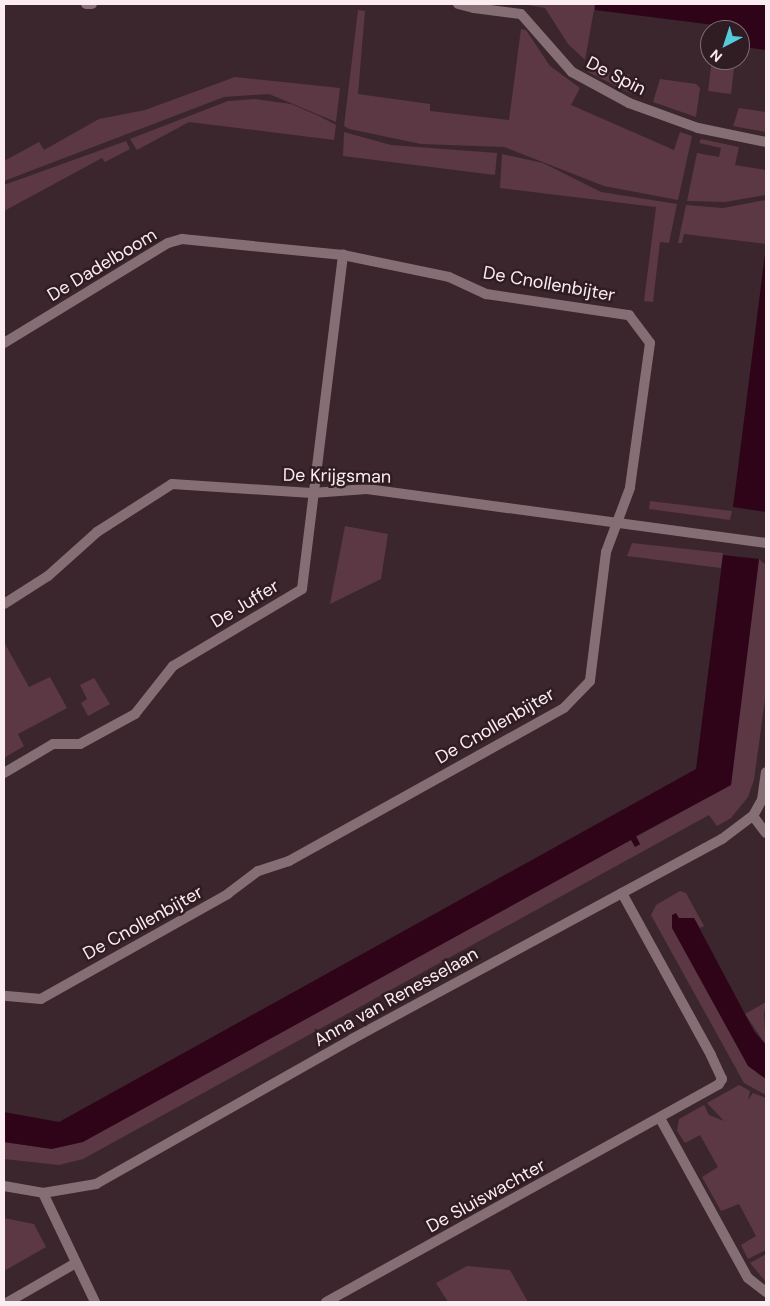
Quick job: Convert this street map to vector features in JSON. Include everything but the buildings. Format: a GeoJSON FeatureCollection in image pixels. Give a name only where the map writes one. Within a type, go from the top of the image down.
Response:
{"type":"FeatureCollection","features":[{"type":"Feature","properties":{"kind":"street"},"geometry":{"type":"LineString","coordinates":[[86,4],[92,4]]}},
{"type":"Feature","properties":{"kind":"street","name":"De Spin"},"geometry":{"type":"LineString","coordinates":[[458,4],[521,14],[572,72],[629,103],[698,128],[766,142]]}},
{"type":"Feature","properties":{"kind":"street","name":"De Dadelboom"},"geometry":{"type":"LineString","coordinates":[[4,344],[182,239],[343,256]]}},
{"type":"Feature","properties":{"kind":"street","name":"De Juffer"},"geometry":{"type":"LineString","coordinates":[[4,773],[53,744],[80,744],[135,714],[173,666],[302,589],[312,493],[343,256]]}},
{"type":"Feature","properties":{"kind":"street","name":"De Cnollenbijter"},"geometry":{"type":"LineString","coordinates":[[4,996],[41,999],[228,894],[258,871],[290,861],[564,708],[590,682],[606,552],[630,488],[650,343],[629,315],[486,294],[449,277],[343,256]]}},
{"type":"Feature","properties":{"kind":"street","name":"De Krijgsman"},"geometry":{"type":"LineString","coordinates":[[4,604],[48,576],[97,532],[172,484],[312,493],[367,490],[619,521],[766,543]]}},
{"type":"Feature","properties":{"kind":"street","name":"Anna van Renesselaan"},"geometry":{"type":"LineString","coordinates":[[4,1186],[44,1193],[96,1184],[352,1039],[722,839],[753,816],[762,800],[766,772]]}},
{"type":"Feature","properties":{"kind":"street"},"geometry":{"type":"LineString","coordinates":[[753,816],[766,833]]}},
{"type":"Feature","properties":{"kind":"street","name":"De Sluiswachter"},"geometry":{"type":"LineString","coordinates":[[326,1302],[703,1097],[722,1079],[622,893]]}},
{"type":"Feature","properties":{"kind":"street"},"geometry":{"type":"LineString","coordinates":[[661,1120],[748,1278],[766,1292]]}},
{"type":"Feature","properties":{"kind":"street"},"geometry":{"type":"LineString","coordinates":[[44,1193],[74,1264],[95,1302]]}},
{"type":"Feature","properties":{"kind":"street"},"geometry":{"type":"LineString","coordinates":[[8,1302],[74,1264]]}},
{"type":"Feature","properties":{"kind":"shaded area"},"geometry":{"type":"Polygon","coordinates":[[[522,4],[595,4],[585,60],[568,44],[545,8],[522,4]]]}},
{"type":"Feature","properties":{"kind":"shaded area"},"geometry":{"type":"Polygon","coordinates":[[[595,4],[766,4],[766,50],[750,48],[750,20],[700,20],[700,23],[595,10],[595,4]]]}},
{"type":"Feature","properties":{"kind":"shaded area"},"geometry":{"type":"Polygon","coordinates":[[[358,10],[365,11],[358,94],[430,104],[430,111],[509,120],[521,29],[526,30],[550,66],[580,88],[571,105],[674,150],[680,132],[692,136],[678,200],[604,186],[504,147],[421,144],[349,129],[344,126],[358,10]]]}},
{"type":"Feature","properties":{"kind":"shaded area"},"geometry":{"type":"Polygon","coordinates":[[[589,70],[630,75],[632,94],[588,72],[589,70]]]}},
{"type":"Feature","properties":{"kind":"shaded area"},"geometry":{"type":"Polygon","coordinates":[[[711,70],[734,70],[731,94],[708,91],[711,70]]]}},
{"type":"Feature","properties":{"kind":"shaded area"},"geometry":{"type":"Polygon","coordinates":[[[235,77],[340,88],[336,122],[269,94],[224,97],[4,181],[4,161],[39,142],[44,150],[99,119],[145,110],[235,77]]]}},
{"type":"Feature","properties":{"kind":"shaded area"},"geometry":{"type":"Polygon","coordinates":[[[660,79],[696,84],[700,88],[696,117],[653,102],[660,79]]]}},
{"type":"Feature","properties":{"kind":"shaded area"},"geometry":{"type":"Polygon","coordinates":[[[255,99],[291,104],[319,116],[336,125],[334,140],[189,122],[137,150],[130,139],[228,101],[255,99]]]}},
{"type":"Feature","properties":{"kind":"shaded area"},"geometry":{"type":"Polygon","coordinates":[[[739,108],[766,112],[766,132],[733,126],[739,108]]]}},
{"type":"Feature","properties":{"kind":"shaded area"},"geometry":{"type":"Polygon","coordinates":[[[344,132],[391,145],[497,153],[495,175],[343,156],[344,132]]]}},
{"type":"Feature","properties":{"kind":"shaded area"},"geometry":{"type":"Polygon","coordinates":[[[701,139],[739,147],[735,165],[766,170],[766,195],[725,202],[687,201],[697,153],[719,157],[721,148],[699,143],[701,139]]]}},
{"type":"Feature","properties":{"kind":"shaded area"},"geometry":{"type":"Polygon","coordinates":[[[126,141],[130,149],[105,162],[102,158],[4,211],[4,185],[126,141]]]}},
{"type":"Feature","properties":{"kind":"shaded area"},"geometry":{"type":"Polygon","coordinates":[[[502,154],[543,163],[601,192],[677,204],[669,243],[660,242],[653,302],[644,301],[656,207],[500,188],[502,154]]]}},
{"type":"Feature","properties":{"kind":"shaded area"},"geometry":{"type":"Polygon","coordinates":[[[766,200],[766,244],[684,234],[682,243],[678,243],[686,205],[723,208],[766,200]]]}},
{"type":"Feature","properties":{"kind":"shaded area"},"geometry":{"type":"Polygon","coordinates":[[[766,246],[766,512],[733,507],[766,246]]]}},
{"type":"Feature","properties":{"kind":"shaded area"},"geometry":{"type":"Polygon","coordinates":[[[650,501],[732,511],[730,520],[649,509],[650,501]]]}},
{"type":"Feature","properties":{"kind":"shaded area"},"geometry":{"type":"Polygon","coordinates":[[[345,526],[388,534],[381,579],[330,604],[345,526]]]}},
{"type":"Feature","properties":{"kind":"shaded area"},"geometry":{"type":"Polygon","coordinates":[[[632,543],[723,553],[721,568],[627,556],[632,543]]]}},
{"type":"Feature","properties":{"kind":"shaded area"},"geometry":{"type":"Polygon","coordinates":[[[723,555],[759,559],[731,785],[636,836],[640,844],[635,847],[631,840],[83,1142],[52,1149],[4,1142],[4,1112],[59,1122],[696,769],[723,555]]]}},
{"type":"Feature","properties":{"kind":"shaded area"},"geometry":{"type":"Polygon","coordinates":[[[759,559],[766,565],[766,692],[754,780],[748,797],[731,818],[717,826],[709,815],[83,1159],[59,1165],[4,1159],[4,1142],[52,1149],[631,839],[635,846],[640,845],[636,837],[731,785],[759,559]]]}},
{"type":"Feature","properties":{"kind":"shaded area"},"geometry":{"type":"Polygon","coordinates":[[[4,642],[29,687],[50,677],[67,708],[18,734],[24,746],[4,758],[4,642]]]}},
{"type":"Feature","properties":{"kind":"shaded area"},"geometry":{"type":"Polygon","coordinates":[[[94,678],[110,704],[88,716],[81,703],[87,699],[80,685],[94,678]]]}},
{"type":"Feature","properties":{"kind":"shaded area"},"geometry":{"type":"Polygon","coordinates":[[[680,891],[686,893],[704,926],[700,928],[694,918],[675,921],[757,1073],[766,1079],[766,1095],[744,1083],[651,915],[656,905],[680,891]]]}},
{"type":"Feature","properties":{"kind":"shaded area"},"geometry":{"type":"Polygon","coordinates":[[[676,913],[679,918],[694,918],[754,1031],[766,1045],[766,1079],[748,1066],[672,928],[672,915],[676,913]]]}},
{"type":"Feature","properties":{"kind":"shaded area"},"geometry":{"type":"Polygon","coordinates":[[[766,1002],[764,1014],[766,1045],[745,1014],[766,1002]]]}},
{"type":"Feature","properties":{"kind":"shaded area"},"geometry":{"type":"Polygon","coordinates":[[[739,1085],[750,1091],[748,1100],[753,1093],[766,1098],[766,1250],[748,1259],[741,1245],[756,1236],[739,1204],[721,1211],[702,1177],[718,1167],[700,1135],[685,1143],[677,1131],[679,1119],[704,1105],[709,1115],[724,1121],[707,1103],[739,1085]]]}},
{"type":"Feature","properties":{"kind":"shaded area"},"geometry":{"type":"Polygon","coordinates":[[[4,1218],[34,1224],[46,1247],[4,1271],[4,1218]]]}},
{"type":"Feature","properties":{"kind":"shaded area"},"geometry":{"type":"Polygon","coordinates":[[[766,1254],[766,1282],[750,1263],[766,1254]]]}},
{"type":"Feature","properties":{"kind":"shaded area"},"geometry":{"type":"Polygon","coordinates":[[[467,1266],[510,1270],[528,1302],[448,1302],[436,1283],[467,1266]]]}}]}
